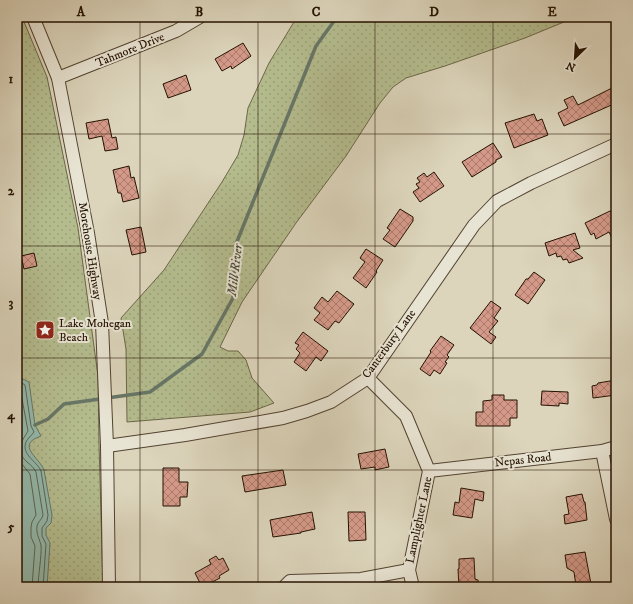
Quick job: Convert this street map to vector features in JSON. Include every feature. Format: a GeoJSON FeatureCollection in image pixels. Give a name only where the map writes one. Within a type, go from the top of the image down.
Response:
{"type":"FeatureCollection","features":[{"type":"Feature","properties":{"kind":"street","name":"Morehouse Highway"},"geometry":{"type":"LineString","coordinates":[[33,17],[58,78],[88,233],[102,323],[108,446],[109,587]]}},
{"type":"Feature","properties":{"kind":"street","name":"Tahmore Drive"},"geometry":{"type":"LineString","coordinates":[[58,78],[176,31],[200,17]]}},
{"type":"Feature","properties":{"kind":"street","name":"Canterbury Lane"},"geometry":{"type":"LineString","coordinates":[[108,446],[185,435],[283,418],[331,402],[368,378],[474,225],[496,201],[531,183],[616,144]]}},
{"type":"Feature","properties":{"kind":"street","name":"Lamplighter Lane"},"geometry":{"type":"LineString","coordinates":[[368,378],[406,416],[429,471],[409,570],[413,587]]}},
{"type":"Feature","properties":{"kind":"street","name":"Nepas Road"},"geometry":{"type":"LineString","coordinates":[[429,471],[602,451],[616,447]]}},
{"type":"Feature","properties":{"kind":"street"},"geometry":{"type":"LineString","coordinates":[[602,451],[616,519]]}},
{"type":"Feature","properties":{"kind":"street"},"geometry":{"type":"LineString","coordinates":[[284,587],[290,581],[361,579],[409,570]]}},
{"type":"Feature","properties":{"kind":"shaded area"},"geometry":{"type":"Polygon","coordinates":[[[17,17],[22,17],[47,77],[78,228],[98,376],[103,587],[17,587],[17,17]]]}},
{"type":"Feature","properties":{"kind":"shaded area"},"geometry":{"type":"Polygon","coordinates":[[[297,17],[576,17],[525,38],[406,78],[393,87],[380,103],[346,156],[296,223],[242,302],[220,347],[228,351],[238,351],[246,360],[252,378],[274,403],[250,412],[127,422],[126,349],[121,318],[164,270],[238,155],[244,135],[248,108],[269,63],[297,17]]]}},
{"type":"Feature","properties":{"kind":"water"},"geometry":{"type":"Polygon","coordinates":[[[17,376],[29,382],[35,425],[41,436],[33,440],[29,447],[44,470],[52,515],[51,523],[46,528],[46,535],[50,543],[47,587],[17,587],[17,376]]]}},
{"type":"Feature","properties":{"kind":"building"},"geometry":{"type":"Polygon","coordinates":[[[243,43],[251,56],[232,69],[231,66],[222,71],[215,59],[243,43]]]}},
{"type":"Feature","properties":{"kind":"building"},"geometry":{"type":"Polygon","coordinates":[[[186,75],[191,90],[168,98],[163,84],[186,75]]]}},
{"type":"Feature","properties":{"kind":"building"},"geometry":{"type":"Polygon","coordinates":[[[616,86],[616,103],[564,126],[558,113],[568,108],[564,100],[573,96],[578,105],[616,86]]]}},
{"type":"Feature","properties":{"kind":"building"},"geometry":{"type":"Polygon","coordinates":[[[534,114],[537,121],[542,119],[548,135],[514,148],[505,123],[534,114]]]}},
{"type":"Feature","properties":{"kind":"building"},"geometry":{"type":"Polygon","coordinates":[[[108,119],[112,138],[116,137],[118,149],[105,151],[102,136],[89,139],[86,123],[108,119]]]}},
{"type":"Feature","properties":{"kind":"building"},"geometry":{"type":"Polygon","coordinates":[[[493,143],[502,157],[472,177],[462,162],[493,143]]]}},
{"type":"Feature","properties":{"kind":"building"},"geometry":{"type":"Polygon","coordinates":[[[129,166],[131,178],[134,177],[139,198],[123,202],[121,193],[118,193],[113,170],[129,166]]]}},
{"type":"Feature","properties":{"kind":"building"},"geometry":{"type":"Polygon","coordinates":[[[434,172],[444,186],[420,202],[413,192],[419,188],[416,184],[420,182],[417,178],[424,173],[427,177],[434,172]]]}},
{"type":"Feature","properties":{"kind":"building"},"geometry":{"type":"Polygon","coordinates":[[[400,209],[413,217],[413,221],[395,247],[383,239],[390,230],[387,228],[400,209]]]}},
{"type":"Feature","properties":{"kind":"building"},"geometry":{"type":"Polygon","coordinates":[[[610,211],[612,213],[616,211],[616,246],[609,232],[596,239],[594,233],[591,235],[585,223],[610,211]]]}},
{"type":"Feature","properties":{"kind":"building"},"geometry":{"type":"Polygon","coordinates":[[[141,227],[146,252],[132,255],[126,230],[141,227]]]}},
{"type":"Feature","properties":{"kind":"building"},"geometry":{"type":"Polygon","coordinates":[[[575,233],[580,248],[573,250],[583,258],[569,263],[567,259],[563,260],[561,256],[557,257],[556,253],[549,256],[545,243],[575,233]]]}},
{"type":"Feature","properties":{"kind":"building"},"geometry":{"type":"Polygon","coordinates":[[[366,249],[383,260],[366,288],[353,278],[365,262],[360,258],[366,249]]]}},
{"type":"Feature","properties":{"kind":"building"},"geometry":{"type":"Polygon","coordinates":[[[34,253],[37,266],[24,269],[21,256],[34,253]]]}},
{"type":"Feature","properties":{"kind":"building"},"geometry":{"type":"Polygon","coordinates":[[[534,272],[545,280],[528,304],[515,295],[526,279],[528,279],[534,272]]]}},
{"type":"Feature","properties":{"kind":"building"},"geometry":{"type":"Polygon","coordinates":[[[337,291],[354,304],[339,323],[335,321],[328,330],[314,320],[320,313],[314,308],[322,297],[328,302],[337,291]]]}},
{"type":"Feature","properties":{"kind":"building"},"geometry":{"type":"Polygon","coordinates":[[[491,301],[501,308],[494,318],[498,321],[489,332],[496,337],[491,344],[470,328],[491,301]]]}},
{"type":"Feature","properties":{"kind":"building"},"geometry":{"type":"Polygon","coordinates":[[[303,332],[328,351],[321,361],[316,357],[306,371],[294,362],[300,353],[296,349],[299,345],[295,343],[303,332]]]}},
{"type":"Feature","properties":{"kind":"building"},"geometry":{"type":"Polygon","coordinates":[[[441,336],[454,345],[447,355],[449,357],[445,362],[447,363],[440,374],[434,370],[430,376],[420,369],[431,352],[430,351],[441,336]]]}},
{"type":"Feature","properties":{"kind":"building"},"geometry":{"type":"Polygon","coordinates":[[[616,380],[616,395],[593,398],[592,386],[597,385],[598,383],[616,380]]]}},
{"type":"Feature","properties":{"kind":"building"},"geometry":{"type":"Polygon","coordinates":[[[542,391],[568,392],[568,404],[559,403],[559,406],[541,405],[542,391]]]}},
{"type":"Feature","properties":{"kind":"building"},"geometry":{"type":"Polygon","coordinates":[[[492,395],[504,395],[504,400],[517,400],[517,418],[510,418],[510,426],[476,426],[476,412],[483,412],[483,401],[492,400],[492,395]]]}},
{"type":"Feature","properties":{"kind":"building"},"geometry":{"type":"Polygon","coordinates":[[[385,449],[389,467],[375,470],[375,467],[361,469],[358,454],[385,449]]]}},
{"type":"Feature","properties":{"kind":"building"},"geometry":{"type":"Polygon","coordinates":[[[163,468],[179,468],[179,482],[188,482],[187,497],[180,497],[180,506],[163,506],[163,468]]]}},
{"type":"Feature","properties":{"kind":"building"},"geometry":{"type":"Polygon","coordinates":[[[283,470],[286,485],[245,492],[242,476],[283,470]]]}},
{"type":"Feature","properties":{"kind":"building"},"geometry":{"type":"Polygon","coordinates":[[[461,488],[484,492],[483,501],[475,499],[472,518],[453,515],[455,502],[459,503],[461,488]]]}},
{"type":"Feature","properties":{"kind":"building"},"geometry":{"type":"Polygon","coordinates":[[[582,494],[585,502],[587,520],[565,524],[564,515],[569,514],[566,497],[582,494]]]}},
{"type":"Feature","properties":{"kind":"building"},"geometry":{"type":"Polygon","coordinates":[[[312,512],[315,529],[301,533],[273,537],[270,520],[312,512]]]}},
{"type":"Feature","properties":{"kind":"building"},"geometry":{"type":"Polygon","coordinates":[[[348,512],[365,512],[366,540],[349,541],[348,512]]]}},
{"type":"Feature","properties":{"kind":"building"},"geometry":{"type":"Polygon","coordinates":[[[585,552],[591,584],[576,586],[574,572],[567,568],[565,555],[585,552]]]}},
{"type":"Feature","properties":{"kind":"building"},"geometry":{"type":"Polygon","coordinates":[[[216,556],[219,560],[223,558],[229,570],[219,576],[220,578],[202,587],[195,573],[211,564],[209,560],[216,556]]]}},
{"type":"Feature","properties":{"kind":"building"},"geometry":{"type":"Polygon","coordinates":[[[474,558],[475,579],[478,580],[479,587],[459,587],[459,559],[474,558]]]}},
{"type":"Feature","properties":{"kind":"waterway","name":"Mill River"},"geometry":{"type":"LineString","coordinates":[[35,425],[48,419],[64,404],[150,392],[202,354],[233,298],[236,244],[316,46],[337,17]]}},
{"type":"Feature","properties":{"kind":"place","name":"Lake Mohegan Beach"},"geometry":{"type":"Point","coordinates":[45,330]}}]}
